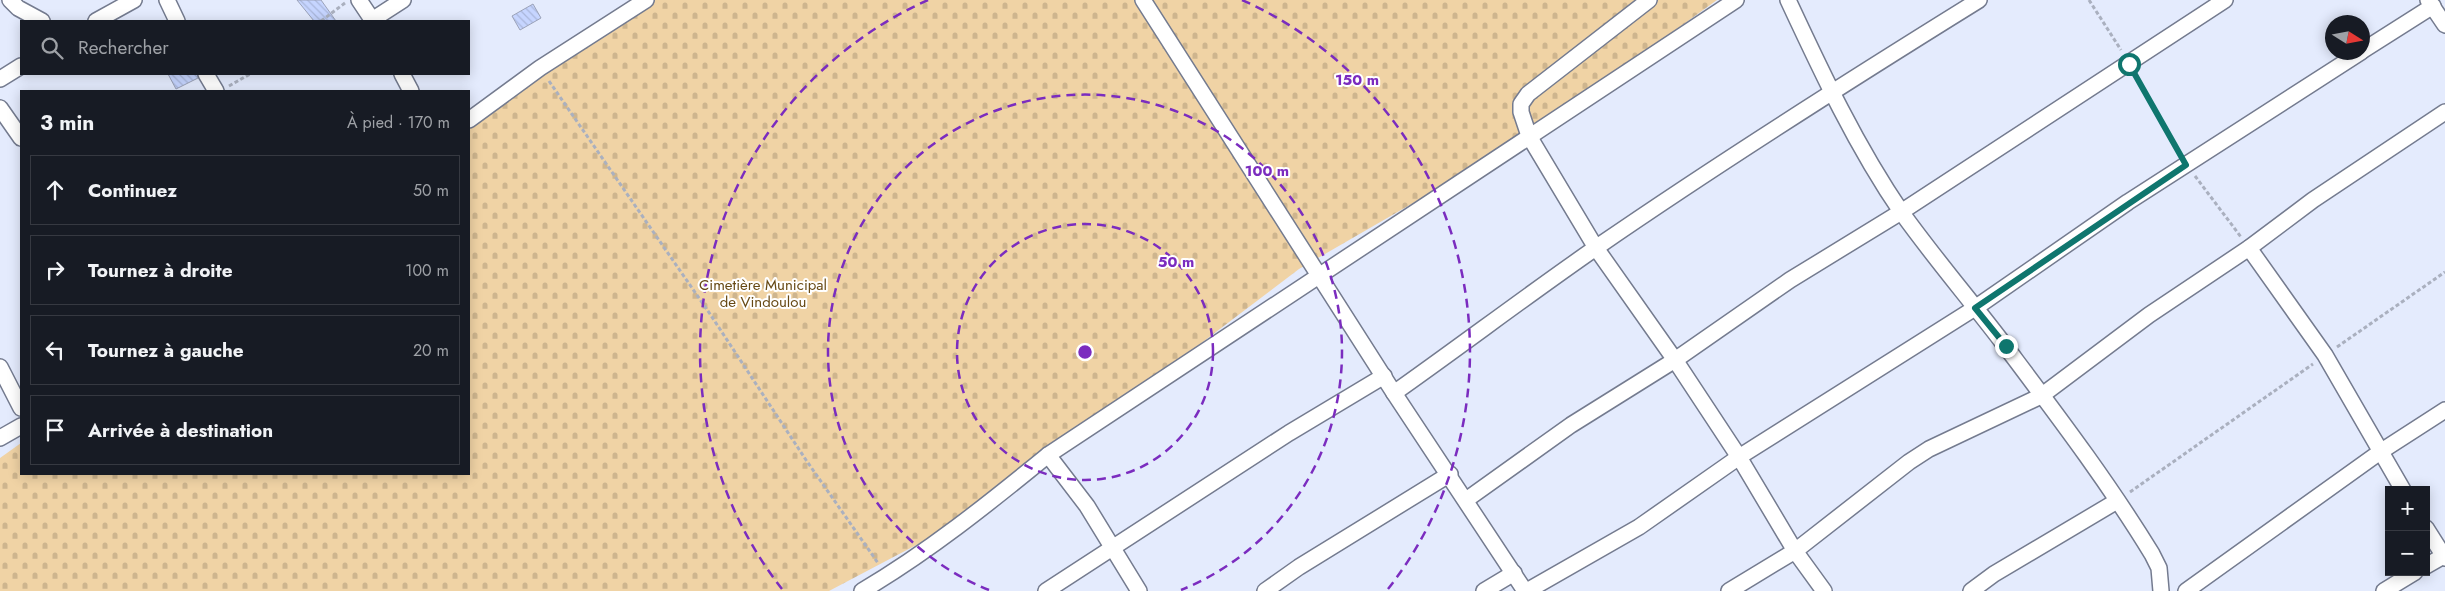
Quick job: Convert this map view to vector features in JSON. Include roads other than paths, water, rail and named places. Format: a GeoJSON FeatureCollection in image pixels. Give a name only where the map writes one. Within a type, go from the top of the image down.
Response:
{"type":"FeatureCollection","features":[{"type":"Feature","properties":{"kind":"street"},"geometry":{"type":"LineString","coordinates":[[10,0],[18,8],[40,20]]}},
{"type":"Feature","properties":{"kind":"street"},"geometry":{"type":"LineString","coordinates":[[98,20],[134,0]]}},
{"type":"Feature","properties":{"kind":"street"},"geometry":{"type":"LineString","coordinates":[[167,0],[177,20]]}},
{"type":"Feature","properties":{"kind":"street"},"geometry":{"type":"LineString","coordinates":[[359,0],[371,20]]}},
{"type":"Feature","properties":{"kind":"street"},"geometry":{"type":"LineString","coordinates":[[373,20],[403,0]]}},
{"type":"Feature","properties":{"kind":"street"},"geometry":{"type":"LineString","coordinates":[[470,119],[540,68],[646,0]]}},
{"type":"Feature","properties":{"kind":"street"},"geometry":{"type":"LineString","coordinates":[[1143,0],[1321,276],[1394,394],[1450,474],[1526,591],[1639,528],[1739,457],[1975,308],[2186,165],[2350,60]]}},
{"type":"Feature","properties":{"kind":"street"},"geometry":{"type":"LineString","coordinates":[[1649,0],[1528,94],[1521,104],[1521,112],[1529,136],[1596,248],[1675,360],[1739,457],[1796,551],[1824,591]]}},
{"type":"Feature","properties":{"kind":"street"},"geometry":{"type":"LineString","coordinates":[[862,591],[887,576],[978,513],[1048,455],[1736,0]]}},
{"type":"Feature","properties":{"kind":"street"},"geometry":{"type":"LineString","coordinates":[[1788,0],[1831,91],[1870,162],[1901,212],[2086,453],[2152,554],[2159,568],[2161,591]]}},
{"type":"Feature","properties":{"kind":"street"},"geometry":{"type":"LineString","coordinates":[[1394,394],[1596,248],[1831,91],[1979,0]]}},
{"type":"Feature","properties":{"kind":"street"},"geometry":{"type":"LineString","coordinates":[[1466,500],[1571,425],[1675,360],[1790,280],[1901,212],[2225,0]]}},
{"type":"Feature","properties":{"kind":"street"},"geometry":{"type":"LineString","coordinates":[[2370,46],[2430,3],[2445,25]]}},
{"type":"Feature","properties":{"kind":"street"},"geometry":{"type":"LineString","coordinates":[[0,79],[20,67]]}},
{"type":"Feature","properties":{"kind":"street"},"geometry":{"type":"LineString","coordinates":[[207,75],[221,89]]}},
{"type":"Feature","properties":{"kind":"street"},"geometry":{"type":"LineString","coordinates":[[403,75],[410,90]]}},
{"type":"Feature","properties":{"kind":"street"},"geometry":{"type":"LineString","coordinates":[[0,108],[20,137]]}},
{"type":"Feature","properties":{"kind":"street"},"geometry":{"type":"LineString","coordinates":[[1729,591],[1796,551],[1909,462],[1929,449],[2041,396],[2149,315],[2249,248],[2313,200],[2445,112]]}},
{"type":"Feature","properties":{"kind":"street"},"geometry":{"type":"LineString","coordinates":[[2249,248],[2325,355],[2401,486]]}},
{"type":"Feature","properties":{"kind":"street"},"geometry":{"type":"LineString","coordinates":[[0,367],[20,406]]}},
{"type":"Feature","properties":{"kind":"street"},"geometry":{"type":"LineString","coordinates":[[1046,591],[1289,433],[1384,376]]}},
{"type":"Feature","properties":{"kind":"street"},"geometry":{"type":"LineString","coordinates":[[2186,591],[2380,452],[2445,410]]}},
{"type":"Feature","properties":{"kind":"street"},"geometry":{"type":"LineString","coordinates":[[0,438],[20,427]]}},
{"type":"Feature","properties":{"kind":"street"},"geometry":{"type":"LineString","coordinates":[[1048,455],[1087,506],[1139,591]]}},
{"type":"Feature","properties":{"kind":"street"},"geometry":{"type":"LineString","coordinates":[[1265,591],[1299,567],[1450,474]]}},
{"type":"Feature","properties":{"kind":"street"},"geometry":{"type":"LineString","coordinates":[[1971,591],[1994,574],[2117,501]]}},
{"type":"Feature","properties":{"kind":"street"},"geometry":{"type":"LineString","coordinates":[[2428,531],[2444,556],[2430,564]]}},
{"type":"Feature","properties":{"kind":"street"},"geometry":{"type":"LineString","coordinates":[[1484,591],[1514,573]]}},
{"type":"Feature","properties":{"kind":"street"},"geometry":{"type":"LineString","coordinates":[[2384,591],[2409,576]]}},
{"type":"Feature","properties":{"kind":"park label","name":"Cimetière Municipal de Vindoulou"},"geometry":{"type":"Point","coordinates":[763,294]}}]}
